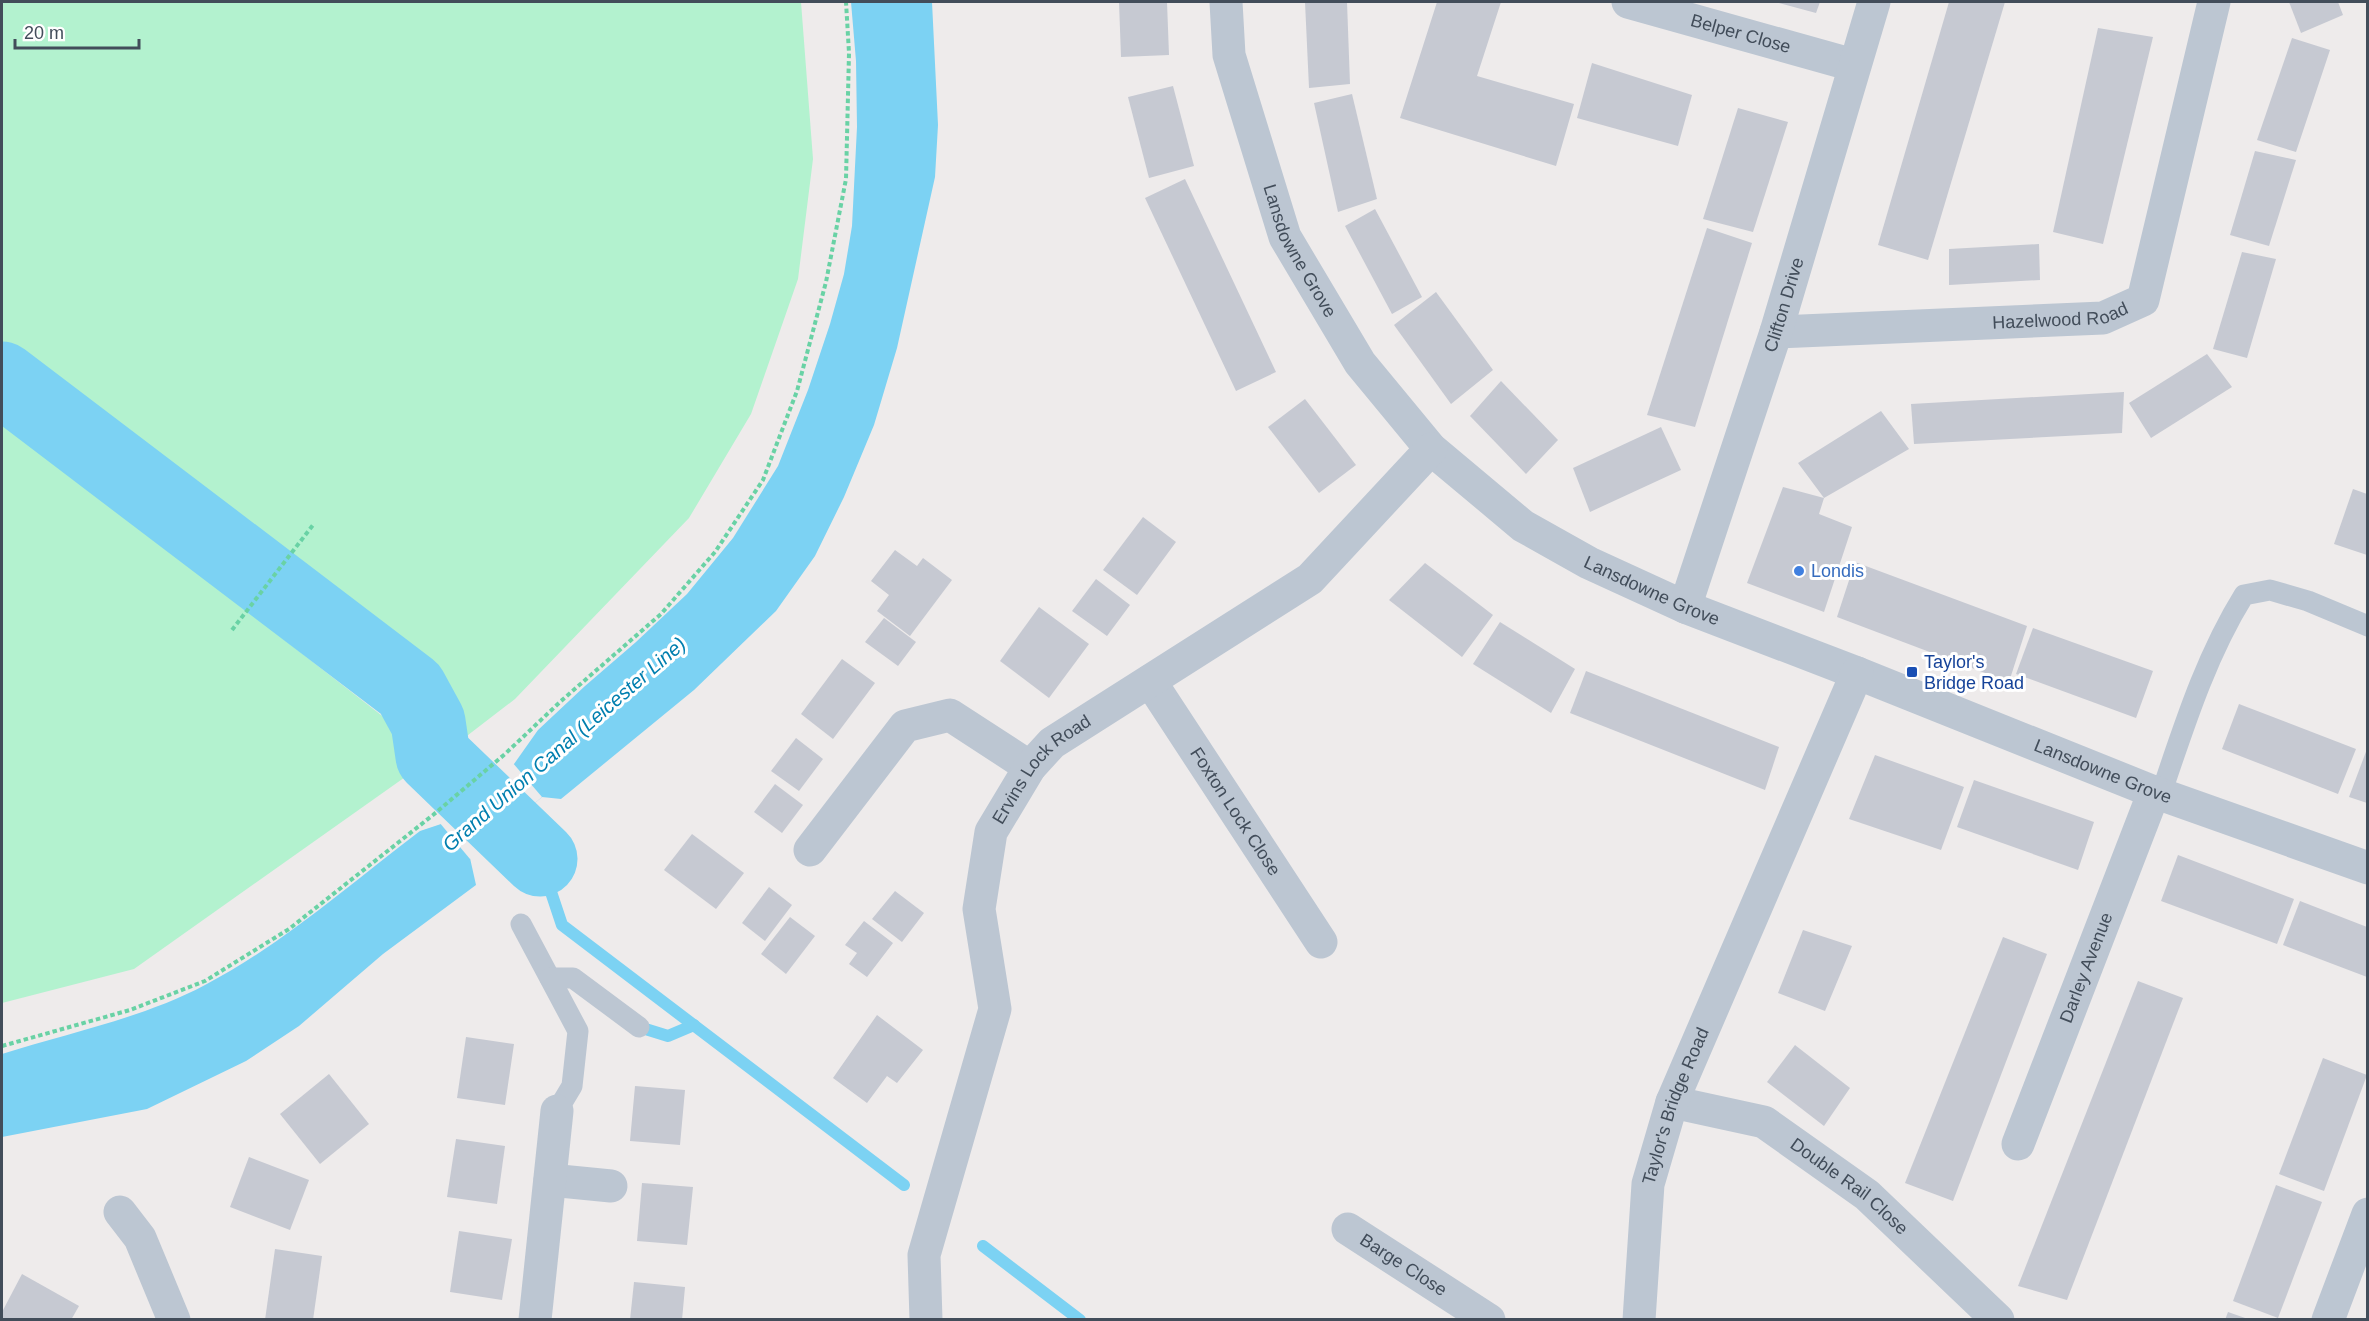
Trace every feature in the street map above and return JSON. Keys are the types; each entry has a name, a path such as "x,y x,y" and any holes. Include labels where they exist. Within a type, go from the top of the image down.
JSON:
{"street":[{"name":"Lansdowne Grove","path":"1226,2 1229,55 1285,237 1360,363 1431,449 1523,526 1589,563 1685,606 2157,793 2367,868"},
{"name":"Belper Close","path":"1628,2 1853,65"},
{"name":"Clifton Drive","path":"1685,606 1776,332 1853,65 1874,2"},
{"name":"Hazelwood Road","path":"1776,332 2103,318 2143,300 2214,2"},
{"name":"Ervins Lock Road","path":"926,1320 924,1255 994,1009 979,909 991,832 1030,767 1052,743 1310,579 1431,449"},
{"name":"Taylor's Bridge Road","path":"1639,1320 1648,1184 1672,1102 1857,673"},
{"name":"Foxton Lock Close","path":"1150,681 1321,942"},
{"path":"810,850 905,726 950,715 1030,767"},
{"name":"Darley Avenue","path":"2018,1144 2157,793"},
{"name":"Double Rail Close","path":"1672,1102 1764,1122 1867,1195 1998,1320"},
{"path":"535,1320 557,1111"},
{"path":"550,1180 611,1186"},
{"path":"120,1212 140,1238 174,1320"},
{"path":"2328,1320 2367,1214"},
{"name":"Barge Close","path":"1348,1229 1489,1320"}],"lane":[{"path":"2157,793 2226,623 2244,595 2270,590 2308,601 2367,626"},
{"path":"521,924 578,1031 572,1086 557,1111"},
{"path":"550,978 573,978 639,1027"}],"path":[{"path":"2,1046 130,1010 204,981 289,929 433,815 505,754 561,701 661,614 715,552 764,480 800,380 826,282 846,178 849,53 846,2"},
{"path":"232,630 313,525"}],"green space":[{"path":"2,2 801,2 813,159 798,279 751,414 689,518 515,699 459,742 427,671 2,350"},
{"path":"2,420 399,729 408,775 134,969 2,1003"}],"water":[{"name":"Grand Union Canal (Leicester Line)","path":"851,2 932,2 938,125 935,177 897,348 874,425 844,497 815,556 776,611 694,690 561,799 542,797 470,858 476,885 383,954 299,1026 246,1061 147,1109 2,1137 2,1054 131,1016 181,997 234,969 289,932 420,831 441,824 514,764 538,730 687,594 733,538 778,466 808,390 844,274 852,226 857,127 856,61"}],"pier":[{"path":"512,762 542,797 470,859 439,822"}],"building":[{"path":"1119,2 1167,2 1169,55 1121,57"},
{"path":"1305,2 1347,2 1350,84 1309,88"},
{"path":"1437,2 1501,2 1477,76 1574,104 1556,166 1400,118"},
{"path":"1775,2 1820,2 1816,13"},
{"path":"1949,2 2005,2 1928,260 1878,245"},
{"path":"2289,2 2338,2 2343,15 2301,33"},
{"path":"2098,28 2153,37 2103,244 2053,232"},
{"path":"2292,38 2330,50 2296,152 2257,140"},
{"path":"1592,63 1692,95 1678,146 1577,118"},
{"path":"1173,86 1194,166 1149,178 1128,97"},
{"path":"1352,94 1377,199 1338,212 1314,103"},
{"path":"1738,108 1788,122 1753,232 1703,219"},
{"path":"2255,151 2296,160 2269,246 2230,235"},
{"path":"1185,179 1276,372 1236,391 1145,198"},
{"path":"1375,209 1422,297 1392,314 1345,226"},
{"path":"1707,228 1752,243 1695,427 1647,415"},
{"path":"2039,244 2040,280 1949,285 1949,249"},
{"path":"2242,252 2276,259 2247,358 2213,349"},
{"path":"1436,292 1493,370 1451,404 1394,325"},
{"path":"2207,354 2232,387 2151,438 2129,403"},
{"path":"1501,381 1558,440 1526,474 1470,416"},
{"path":"2124,392 2122,433 1914,444 1911,404"},
{"path":"1305,399 1356,465 1319,493 1268,427"},
{"path":"1881,411 1909,449 1824,498 1798,463"},
{"path":"1661,427 1681,470 1590,512 1573,468"},
{"path":"1783,487 1824,498 1819,514 1852,527 1824,612 1747,583"},
{"path":"2353,489 2367,494 2367,555 2334,544"},
{"path":"1143,517 1176,542 1137,595 1103,570"},
{"path":"895,550 917,566 923,558 952,580 910,636 877,611 889,595 871,581"},
{"path":"1855,562 2027,626 2009,682 1837,617"},
{"path":"1425,563 1493,615 1462,657 1389,600"},
{"path":"1096,579 1130,605 1107,636 1072,611"},
{"path":"1039,607 1089,644 1049,698 1000,661"},
{"path":"884,618 916,642 898,666 865,642"},
{"path":"1500,622 1575,669 1551,713 1473,664"},
{"path":"2033,628 2153,671 2136,718 2016,674"},
{"path":"842,659 875,683 833,739 801,714"},
{"path":"1586,671 1779,747 1765,790 1570,713"},
{"path":"2239,704 2356,749 2338,794 2222,749"},
{"path":"796,738 823,759 799,791 771,771"},
{"path":"2367,749 2367,803 2349,797"},
{"path":"1875,755 1964,787 1941,850 1849,819"},
{"path":"1974,780 2094,822 2078,870 1957,827"},
{"path":"775,784 803,805 782,833 754,812"},
{"path":"692,834 744,873 716,909 664,870"},
{"path":"2178,855 2294,899 2277,944 2161,901"},
{"path":"769,887 792,905 765,941 742,923"},
{"path":"895,891 924,913 902,942 872,919"},
{"path":"2300,901 2367,927 2367,977 2283,945"},
{"path":"790,917 815,936 786,974 761,954"},
{"path":"864,921 893,943 867,977 849,964 857,953 845,945"},
{"path":"1803,930 1852,946 1825,1011 1778,993"},
{"path":"2003,937 2047,954 1953,1201 1905,1183"},
{"path":"2138,981 2183,998 2067,1300 2018,1286"},
{"path":"877,1015 923,1050 897,1083 887,1076 867,1103 833,1078"},
{"path":"466,1037 514,1044 505,1105 457,1098"},
{"path":"1795,1045 1850,1088 1824,1126 1767,1082"},
{"path":"2323,1058 2367,1075 2324,1191 2279,1174"},
{"path":"329,1074 369,1124 320,1164 280,1114"},
{"path":"635,1086 685,1090 680,1145 630,1141"},
{"path":"456,1139 505,1146 497,1204 447,1197"},
{"path":"249,1157 309,1180 290,1230 230,1207"},
{"path":"642,1183 693,1187 687,1245 637,1241"},
{"path":"2276,1185 2322,1202 2278,1318 2233,1301"},
{"path":"459,1231 512,1239 502,1300 450,1292"},
{"path":"275,1249 322,1256 313,1320 265,1320"},
{"path":"22,1274 79,1306 71,1320 2,1320 2,1312"},
{"path":"634,1282 685,1287 682,1320 630,1320"},
{"path":"2228,1312 2248,1319 2248,1320 2225,1320"}],"waterway":[{"name":"Grand Union Canal (Leicester Line)","path":"2,379 410,689 428,722 433,756 540,859"},
{"path":"540,859 562,925 904,1185"},
{"path":"639,1027 668,1036 694,1025"},
{"path":"983,1246 1080,1320"}],"place":[{"name":"Londis","path":"1799,571"},
{"name":"Taylor's Bridge Road","path":"1912,672"}]}
